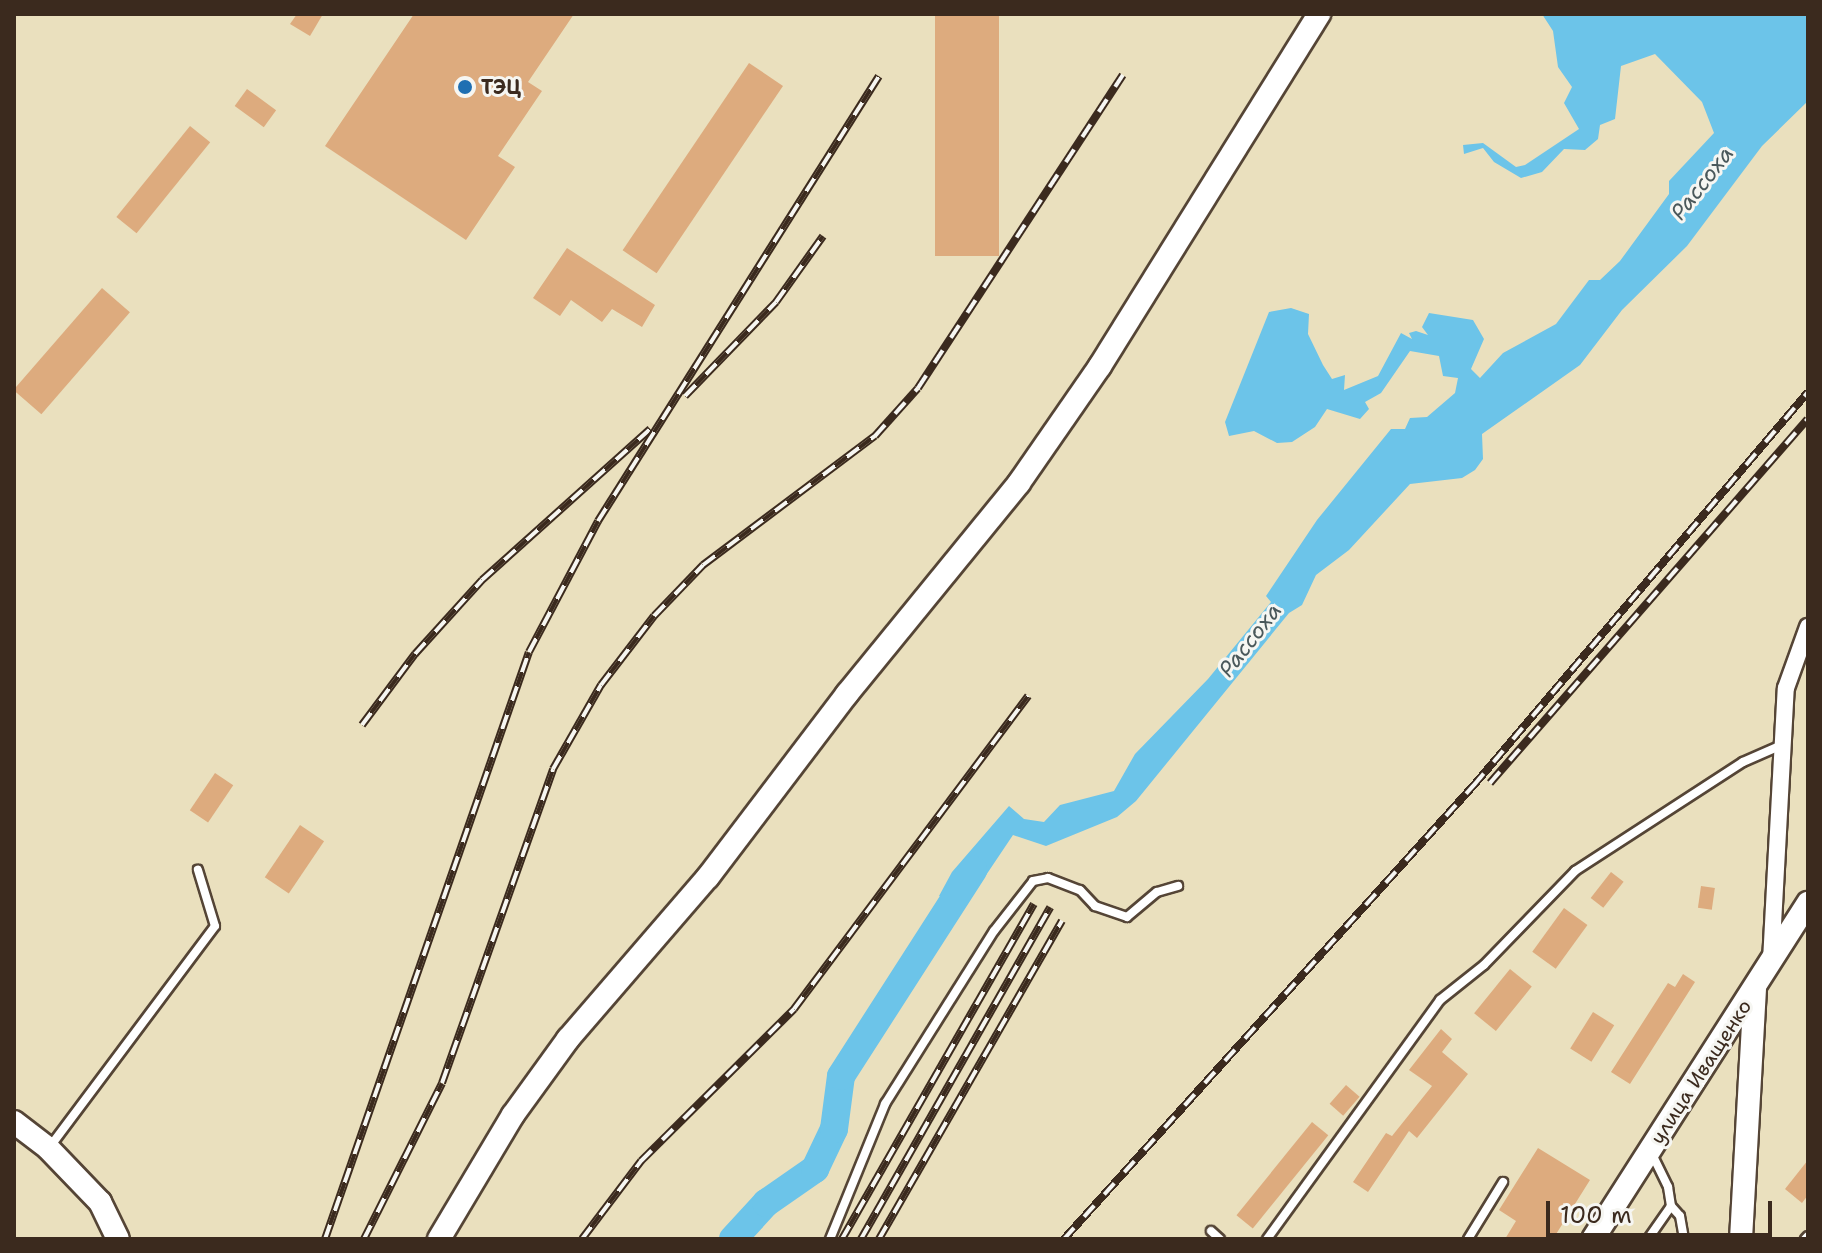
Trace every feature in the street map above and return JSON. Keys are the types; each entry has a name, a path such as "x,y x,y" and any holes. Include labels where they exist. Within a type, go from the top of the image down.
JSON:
{"street":[{"path":"439,1239 513,1115 568,1039 708,877 847,694 1019,483 1100,366 1319,14"},
{"path":"1771,964 1786,688 1808,627"},
{"name":"улица Иващенко","path":"1593,1239 1808,903"},
{"path":"1741,1239 1755,988"},
{"path":"14,1122 48,1148 100,1202 118,1239"}],"lane":[{"path":"1267,1239 1440,1000 1484,965 1575,871 1743,762 1782,745"},
{"path":"48,1148 215,926 198,870"},
{"path":"830,1239 885,1104 994,931 1033,881 1048,878 1080,890 1095,906 1127,917 1157,892 1178,886"},
{"path":"1651,1151 1668,1187 1671,1206 1680,1216 1684,1239"},
{"path":"1468,1239 1503,1182"},
{"path":"1648,1239 1671,1206"},
{"path":"1211,1231 1220,1239"}],"water":[{"path":"1542,14 1808,14 1808,101 1762,146 1687,246 1622,310 1580,365 1482,434 1483,459 1475,470 1462,478 1410,484 1349,550 1316,575 1302,605 1289,613 1136,801 1117,817 1046,846 1013,835 966,905 939,896 952,872 1009,806 1024,819 1044,822 1060,805 1114,791 1135,754 1208,679 1271,602 1266,596 1317,520 1391,429 1405,429 1410,418 1427,417 1455,393 1458,378 1443,376 1439,356 1410,351 1381,393 1365,402 1369,409 1360,419 1327,409 1315,427 1292,442 1277,443 1254,431 1229,436 1225,422 1269,312 1291,308 1309,314 1308,334 1332,379 1345,375 1344,390 1378,376 1401,333 1412,339 1409,333 1416,331 1428,335 1422,327 1429,313 1473,320 1484,339 1471,369 1480,378 1503,353 1556,324 1589,280 1600,280 1620,261 1669,194 1669,181 1714,133 1702,102 1655,54 1621,66 1615,119 1600,125 1598,139 1585,150 1564,149 1542,172 1521,178 1494,162 1483,148 1464,154 1463,145 1483,143 1516,167 1525,165 1579,129 1564,103 1572,87 1558,67 1553,31"}],"building":[{"path":"297,14 323,14 310,36 290,24"},
{"path":"414,14 574,14 528,82 542,91 498,156 515,167 466,240 325,146"},
{"path":"935,14 999,14 999,256 935,256"},
{"path":"749,63 783,86 657,273 623,250"},
{"path":"247,89 276,110 264,127 235,106"},
{"path":"190,126 210,142 137,233 116,217"},
{"path":"567,248 655,305 642,327 612,309 602,322 571,300 560,316 533,298"},
{"path":"102,288 130,312 41,414 14,389"},
{"path":"215,773 233,785 208,823 190,810"},
{"path":"300,825 324,841 289,893 265,877"},
{"path":"1611,872 1624,882 1603,908 1591,898"},
{"path":"1701,886 1715,888 1712,910 1698,908"},
{"path":"1564,908 1587,925 1556,969 1532,952"},
{"path":"1510,969 1532,987 1496,1031 1474,1013"},
{"path":"1683,974 1695,982 1630,1084 1611,1072 1668,983 1675,987"},
{"path":"1593,1012 1614,1025 1591,1062 1570,1048"},
{"path":"1441,1029 1452,1039 1442,1052 1468,1074 1417,1138 1409,1131 1368,1192 1353,1182 1386,1133 1392,1136 1432,1086 1409,1070"},
{"path":"1346,1085 1360,1097 1343,1116 1330,1104"},
{"path":"1312,1122 1328,1135 1253,1228 1236,1215"},
{"path":"1538,1148 1590,1180 1553,1239 1505,1239 1516,1221 1499,1210"},
{"path":"1808,1160 1808,1195 1802,1203 1785,1189"}],"waterway":[{"name":"Рассоха","path":"733,1239 766,1203 815,1169 834,1129 841,1076 973,870"}],"railway":[{"path":"364,1239 442,1083 553,769 601,685 654,616 703,565 875,436 918,388 1123,75"},
{"path":"325,1239 529,652 598,521 879,76"},
{"path":"685,396 776,302 823,236"},
{"path":"1064,1239 1474,785 1808,392"},
{"path":"1490,783 1808,419"},
{"path":"362,725 415,654 482,580 650,429"},
{"path":"582,1239 641,1161 794,1009 1028,696"},
{"path":"842,1239 1034,904"},
{"path":"861,1239 1050,907"},
{"path":"879,1239 1062,921"}],"place":[{"name":"ТЭЦ","path":"465,87"}]}
